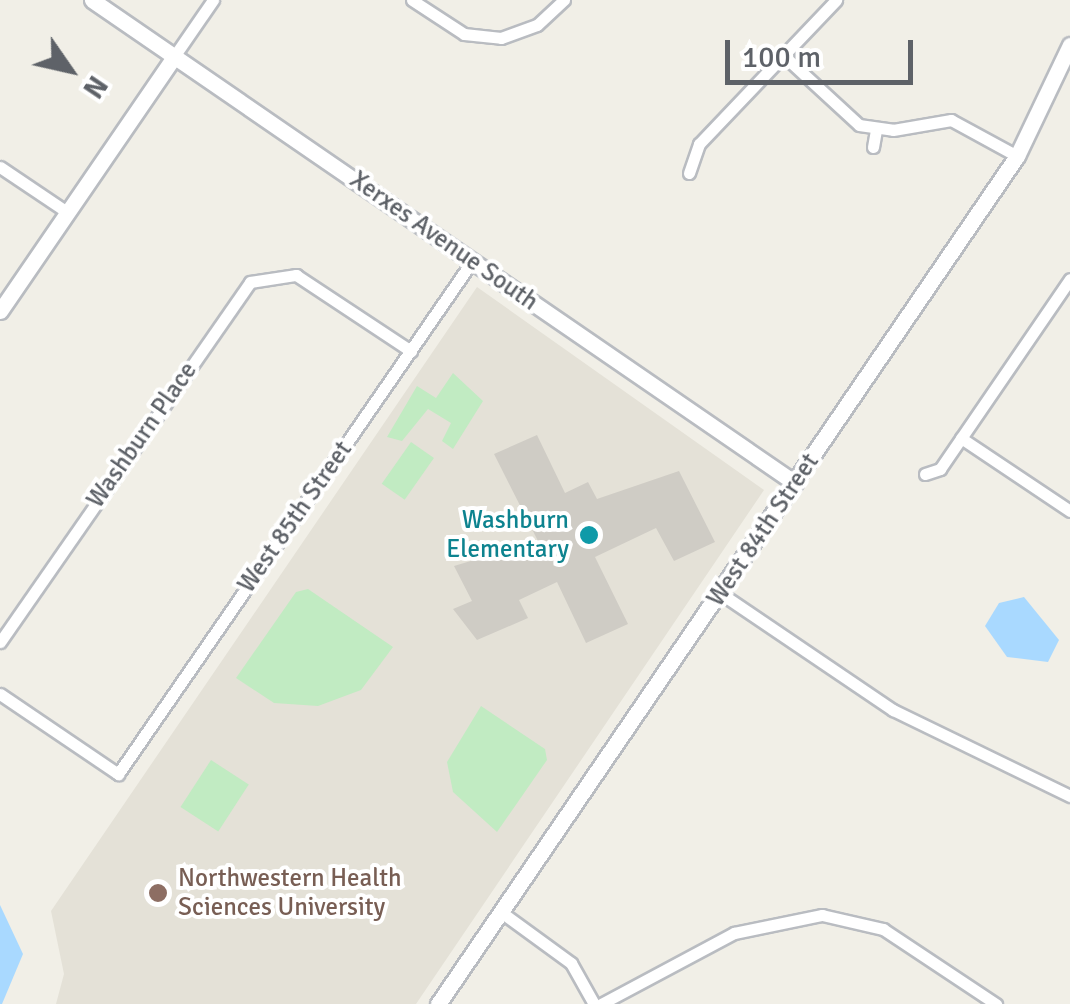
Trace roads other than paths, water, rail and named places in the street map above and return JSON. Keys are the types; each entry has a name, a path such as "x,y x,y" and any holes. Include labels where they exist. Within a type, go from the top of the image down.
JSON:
{"street":[{"name":"Xerxes Avenue South","path":"92,0 795,483"},
{"path":"0,310 213,0"},
{"path":"412,0 464,34 501,38 537,26 564,0"},
{"path":"689,174 699,144 836,0"},
{"name":"West 84th Street","path":"438,1004 1016,156 1070,46"},
{"path":"783,54 844,115 876,130 950,120 1016,156"},
{"path":"873,146 876,130"},
{"path":"0,167 68,212"},
{"name":"West 85th Street","path":"0,694 118,774 473,260"},
{"name":"Washburn Place","path":"0,642 240,294 280,272 311,282 411,351"},
{"path":"925,474 961,438 1070,279"},
{"path":"961,438 1070,511"},
{"path":"720,593 893,710 1070,796"},
{"path":"500,912 572,963 598,1004 748,927 822,914 882,929 996,1004"}],"water":[{"path":"1024,597 1059,640 1048,662 1007,657 985,626 999,603"},
{"path":"0,905 23,954 2,1004 0,1004"}],"place":[{"name":"Washburn Elementary","path":"589,535"},
{"name":"Northwestern Health Sciences University","path":"158,893"}]}
